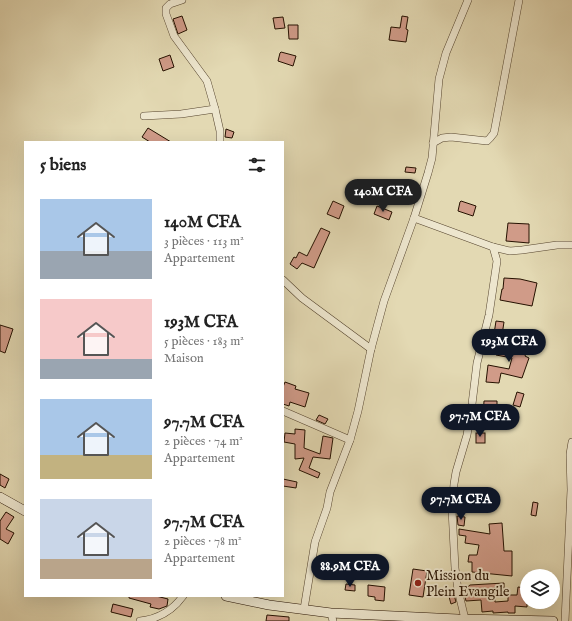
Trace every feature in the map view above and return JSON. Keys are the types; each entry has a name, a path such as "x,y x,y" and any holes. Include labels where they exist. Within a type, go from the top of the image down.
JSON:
{"main road":[{"path":"0,497 24,510"},
{"path":"231,597 269,605 304,609 332,617 553,621"}],"street":[{"path":"182,0 170,4 166,8 166,14 174,36 207,81 220,131 220,141"},
{"path":"304,609 316,537 327,508 330,492 350,440 358,411 371,349 384,301 414,218 432,158 439,79 446,53 468,0"},
{"path":"433,143 442,138 451,137 487,141 494,133 519,0"},
{"path":"144,116 180,114 215,108"},
{"path":"414,218 493,247 510,250 522,250 557,245 572,245"},
{"path":"466,619 458,590 455,568 452,524 454,490 456,472 467,435 477,363 489,314 498,261 493,247"},
{"path":"284,281 302,298 371,349"},
{"path":"284,411 350,440"},
{"path":"566,621 571,490 570,454 572,442"},
{"path":"140,621 154,619 170,611 183,597"}],"building":[{"path":"182,16 187,30 178,34 173,19"},
{"path":"402,16 408,17 406,42 389,40 391,27 400,28"},
{"path":"283,17 285,28 275,29 273,18"},
{"path":"288,25 298,25 298,39 289,39"},
{"path":"281,52 296,56 293,66 278,61"},
{"path":"170,55 174,67 163,71 159,59"},
{"path":"148,128 169,141 148,141 142,137"},
{"path":"226,129 234,132 232,138 225,137"},
{"path":"406,167 416,168 415,173 405,172"},
{"path":"393,186 402,193 397,200 388,193"},
{"path":"333,201 344,206 339,219 327,214"},
{"path":"461,201 476,206 473,216 458,211"},
{"path":"377,206 392,212 389,220 374,214"},
{"path":"508,223 529,224 529,243 506,241"},
{"path":"321,228 330,232 314,268 302,263 297,269 290,264 299,252 307,256"},
{"path":"504,278 520,279 537,283 532,306 500,300"},
{"path":"496,321 504,322 502,335 494,334"},
{"path":"0,325 13,329 5,353 0,351"},
{"path":"507,341 519,341 519,351 526,353 525,356 529,358 522,378 501,373 499,383 486,382 488,365 509,369 512,358 496,355 498,347 507,349"},
{"path":"285,382 296,386 295,389 309,393 305,407 290,402 289,406 284,404"},
{"path":"517,392 524,394 520,407 513,405"},
{"path":"484,401 497,401 497,418 483,417"},
{"path":"319,415 328,419 325,424 316,420"},
{"path":"295,429 305,430 304,448 320,454 323,436 333,438 330,459 313,457 309,468 320,473 318,478 299,470 304,458 295,459 295,444 284,442 285,433 295,434"},
{"path":"476,433 485,433 485,443 476,443"},
{"path":"0,474 9,479 5,488 0,485"},
{"path":"284,479 297,482 296,488 284,486"},
{"path":"533,502 538,503 536,516 531,515"},
{"path":"6,512 14,517 6,529 14,533 8,544 0,539 0,521"},
{"path":"457,516 465,517 464,526 458,525"},
{"path":"502,523 504,551 512,551 512,576 472,572 472,562 468,562 469,555 477,555 479,545 465,543 466,536 459,535 459,529 490,534 489,524"},
{"name":"Mission du Plein Evangile","path":"413,569 427,571 423,597 409,595"},
{"path":"504,583 504,588 494,588 495,602 508,601 508,595 517,595 518,587 520,587 520,606 515,606 515,613 493,613 493,611 482,612 481,600 466,601 463,589 470,585"},
{"path":"346,584 355,585 355,591 345,590"},
{"path":"368,585 385,587 384,601 375,600 375,597 368,596"},
{"path":"453,591 456,602 451,604 448,593"},
{"path":"160,597 168,599 167,606 159,609 150,607 151,604 129,598"},
{"path":"113,604 133,609 131,617 111,612"},
{"path":"267,615 289,617 289,621 266,621"}],"place":[{"name":"Mission du Plein Evangile","path":"418,583"}]}
